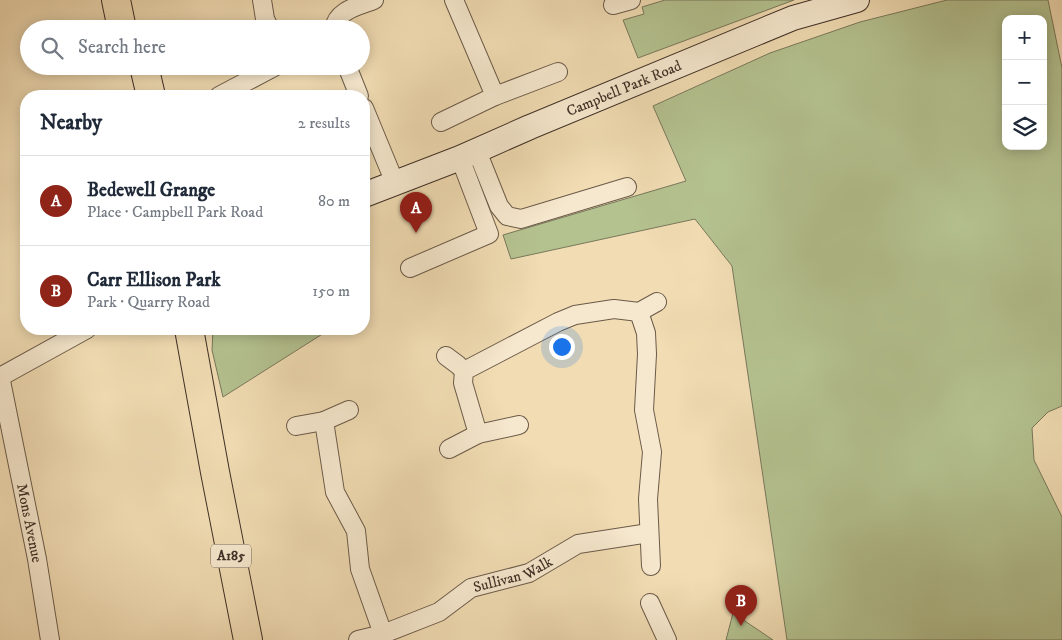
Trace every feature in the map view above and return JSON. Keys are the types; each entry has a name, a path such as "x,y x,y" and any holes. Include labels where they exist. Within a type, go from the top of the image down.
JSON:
{"main road":[{"path":"116,0 120,20"},
{"path":"131,0 135,20"},
{"path":"132,75 135,90"},
{"path":"146,75 149,90"},
{"name":"A185","path":"190,335 248,640"},
{"name":"A185","path":"201,335 215,472"}],"street":[{"path":"262,0 266,20"},
{"path":"336,20 341,14 374,0"},
{"path":"454,0 495,96"},
{"path":"613,5 631,0"},
{"name":"Campbell Park Road","path":"370,193 793,18 857,0"},
{"path":"441,122 495,96 558,72"},
{"path":"230,90 259,75"},
{"path":"351,75 357,90"},
{"path":"370,123 395,183"},
{"path":"468,154 498,206 507,216 521,219 627,187"},
{"path":"410,268 489,234 468,154"},
{"path":"464,371 575,315 614,310 638,312 656,302"},
{"path":"638,312 646,333 644,410 652,452 648,499 648,533 651,566"},
{"path":"0,377 76,335"},
{"path":"446,356 458,364 464,371 463,384 478,434"},
{"name":"Mons Avenue","path":"0,377 37,559 50,640"},
{"path":"296,426 324,420 349,410"},
{"path":"324,420 335,492 356,531 360,568 383,634"},
{"path":"449,449 478,434 519,425"},
{"name":"Sullivan Walk","path":"358,640 383,634 439,612 471,588 529,574 578,544 648,533"},
{"path":"650,603 667,640"}],"green space":[{"path":"665,0 794,0 638,58 623,20 644,14 642,7"},
{"path":"947,0 1048,0 1062,68 1062,406 1048,412 1032,428 1034,460 1062,517 1062,640 787,640 732,266 695,219 511,259 503,235 686,181 653,106 770,53 860,22"},
{"path":"213,335 321,335 223,397 212,350"},
{"path":"733,613 773,640 726,640"}],"place":[{"name":"Bedewell Grange","path":"416,233"},
{"name":"Carr Ellison Park","path":"741,626"}]}
